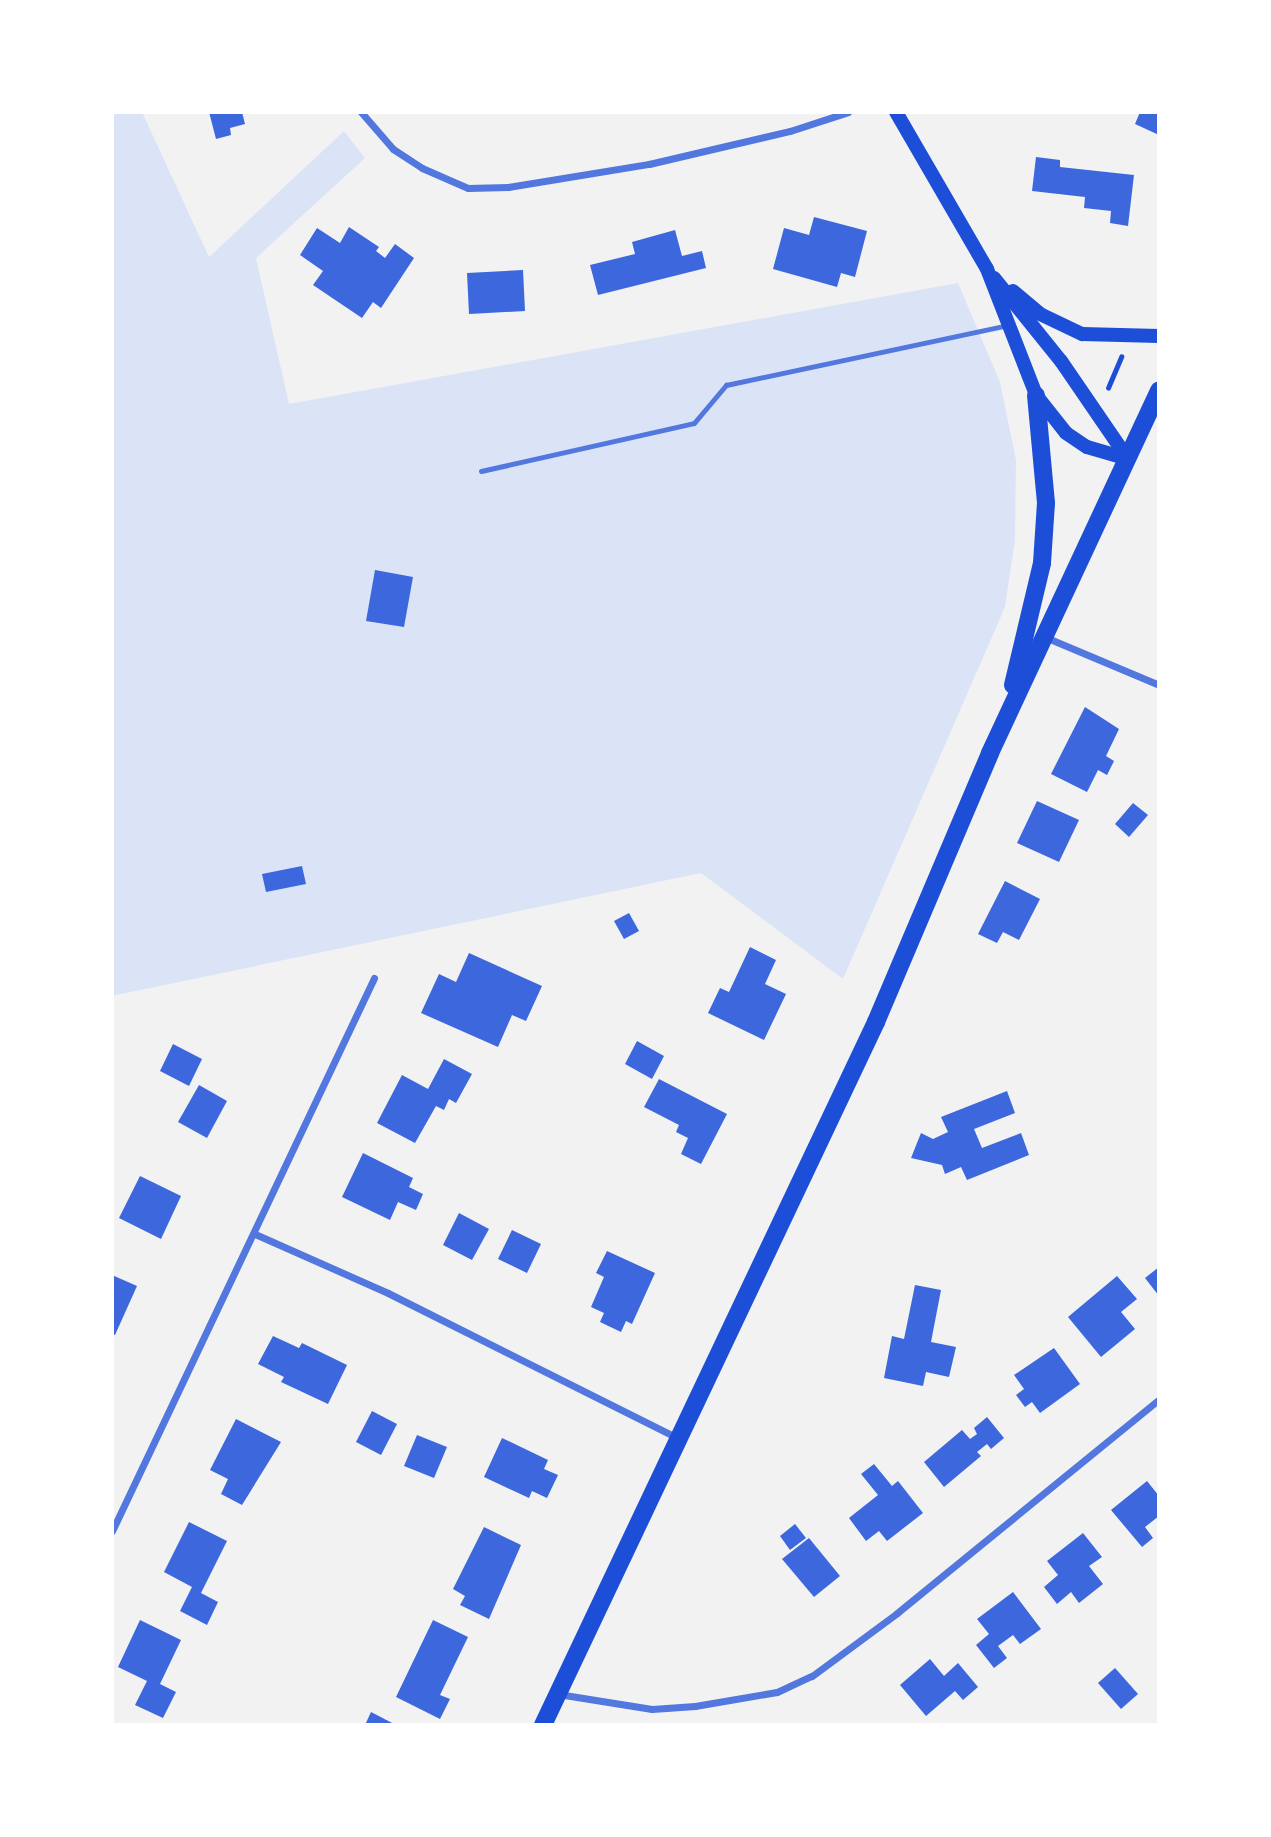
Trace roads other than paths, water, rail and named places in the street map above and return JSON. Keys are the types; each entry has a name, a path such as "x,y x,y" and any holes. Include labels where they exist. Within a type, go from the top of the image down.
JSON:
{"main road":[{"path":"896,112 987,269 1061,361 1128,459"},
{"path":"987,269 1036,395 1066,433 1087,447 1128,459"},
{"path":"987,269 1040,314 1082,334 1159,336"},
{"path":"543,1725 676,1437 876,1022 1003,725 1159,391"},
{"path":"1003,725 1042,563 1046,503 1036,395"}],"street":[{"path":"361,112 393,149 422,169 468,188 508,187 649,164 790,131 848,112"},
{"path":"1045,637 1159,685"},
{"path":"112,1531 374,978"},
{"path":"255,1234 388,1293 676,1437"},
{"path":"558,1694 599,1704 684,1706 741,1701 812,1676 897,1613 1159,1399"}],"lane":[{"path":"481,471 694,423 726,384 1008,326"}]}
